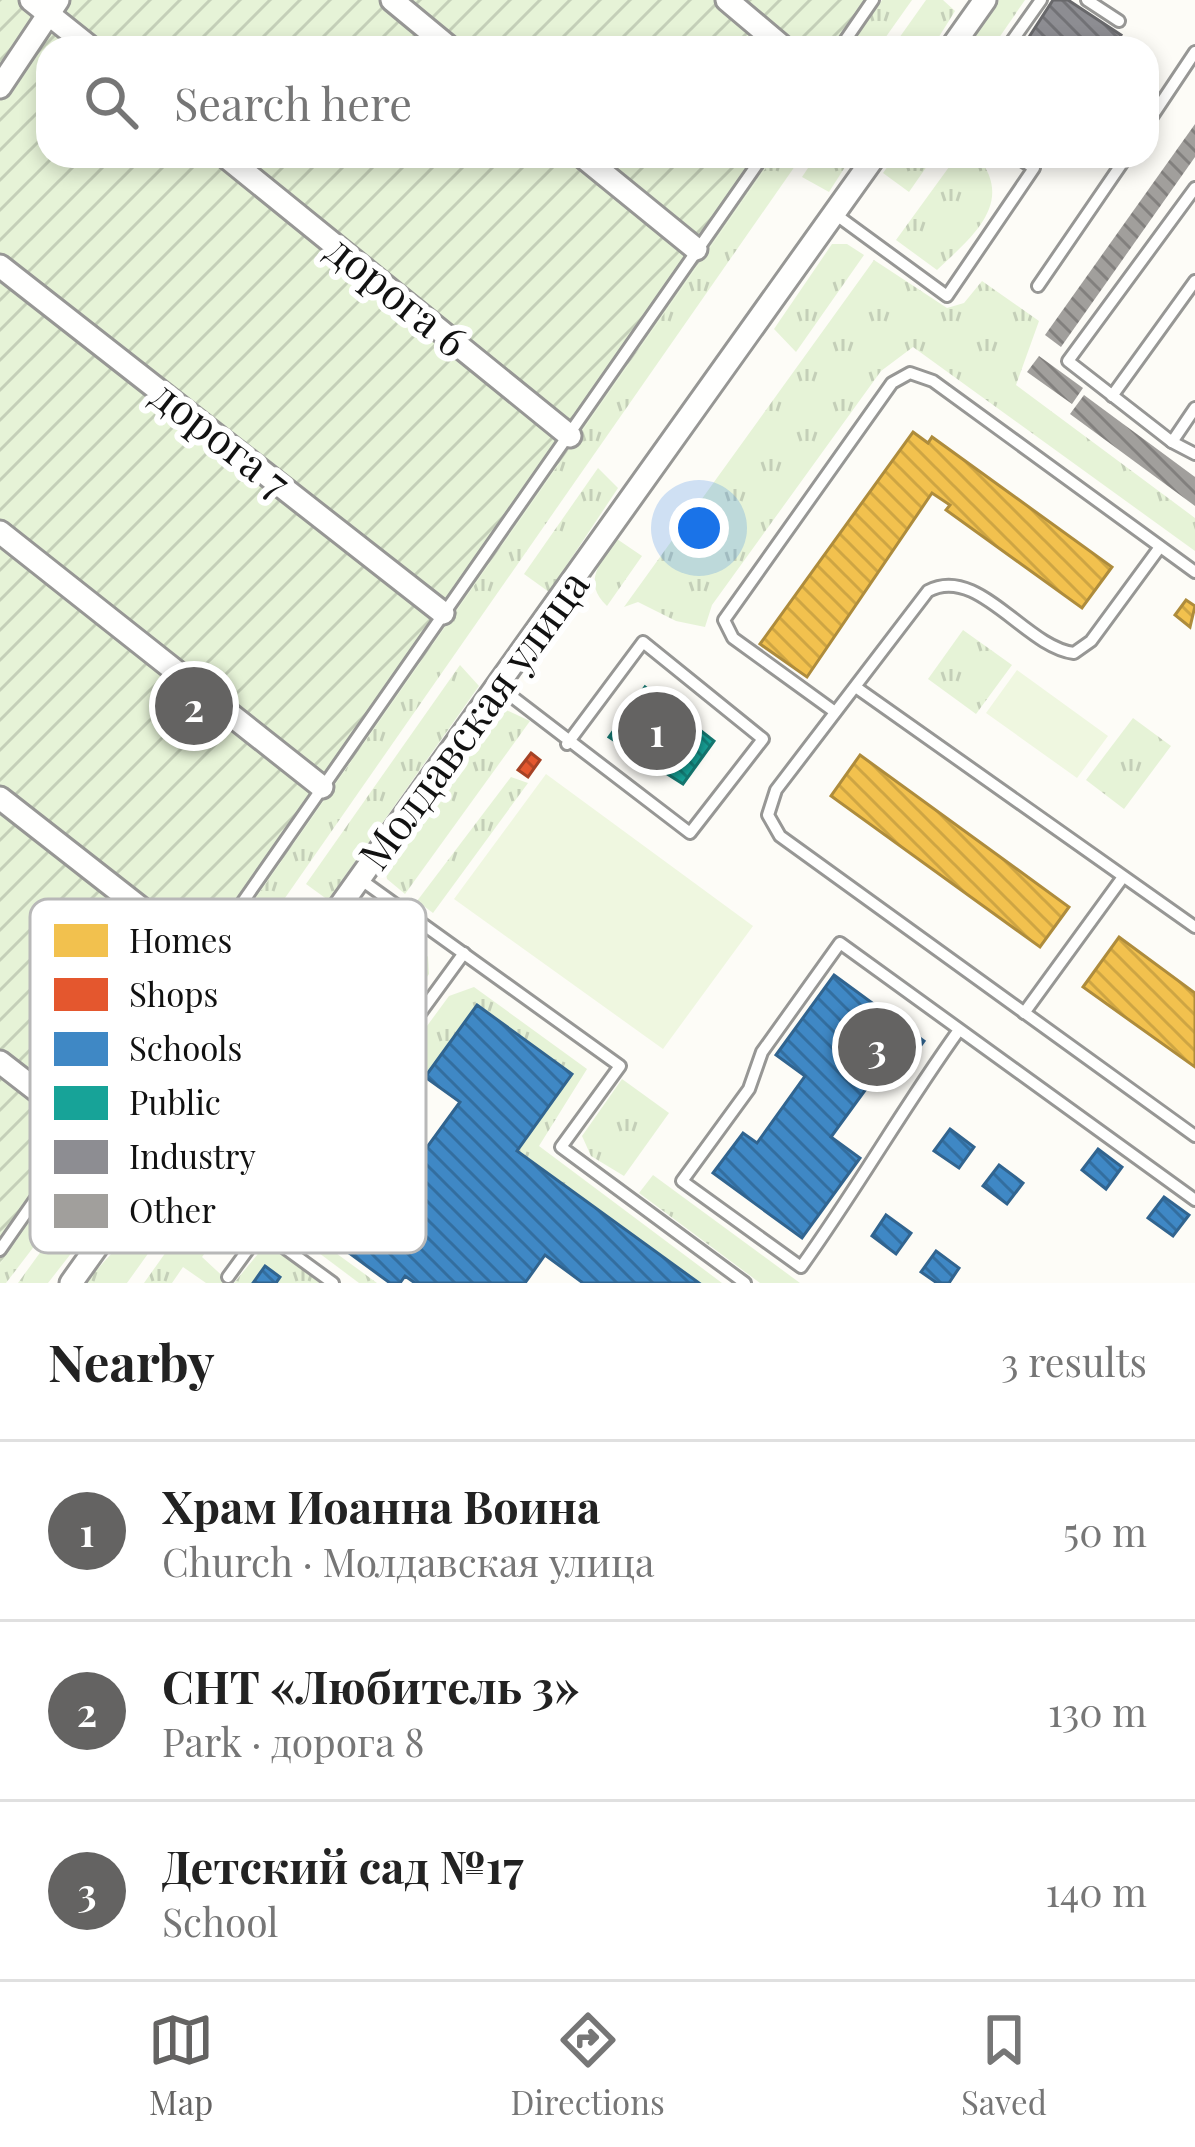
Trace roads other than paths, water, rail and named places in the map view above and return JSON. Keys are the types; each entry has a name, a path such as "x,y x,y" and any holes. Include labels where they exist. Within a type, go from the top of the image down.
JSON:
{"street":[{"path":"392,0 436,36"},
{"path":"727,0 770,36"},
{"path":"960,36 985,0"},
{"path":"0,87 46,4 79,36"},
{"name":"дорога 6","path":"239,168 570,436"},
{"path":"597,168 696,249"},
{"name":"Молдавская улица","path":"346,899 867,168"},
{"name":"дорога 7","path":"0,266 443,613"},
{"path":"0,532 322,787"},
{"path":"0,797 129,899"},
{"path":"0,1062 30,1085"},
{"name":"Молдавская улица","path":"71,1283 92,1253"}],"lane":[{"path":"848,36 873,0"},
{"path":"1015,36 1041,0"},
{"path":"1087,0 1119,21"},
{"path":"1159,106 1195,52"},
{"path":"244,899 754,168"},
{"path":"835,214 947,296 1034,168"},
{"path":"1038,286 1119,168"},
{"path":"1195,188 1068,362 1172,442 1195,454"},
{"path":"1112,396 1195,281"},
{"path":"835,712 733,638 724,620 892,383 910,373 932,381 1195,572"},
{"path":"1172,442 1195,408"},
{"path":"1160,547 1091,641 1074,653 1055,651 962,585 943,583 928,591 776,790 768,815 780,836 1195,1136"},
{"path":"499,686 543,718 567,743 690,833 763,739 643,642 567,743"},
{"path":"857,688 1195,927"},
{"path":"1024,1013 1123,878"},
{"path":"360,879 388,899"},
{"path":"426,926 620,1066 561,1147 745,1283"},
{"path":"959,1030 885,1134 877,1161 801,1267 682,1181 749,1089 762,1052 840,944 1195,1200"},
{"path":"426,1006 464,953"},
{"path":"0,1250 30,1207"},
{"path":"229,1277 247,1253"},
{"path":"291,1253 332,1283"}],"place":[{"name":"СНТ «Любитель 3»","path":"194,706"},
{"name":"Храм Иоанна Воина","path":"657,731"},
{"name":"Детский сад №17","path":"877,1047"}]}
